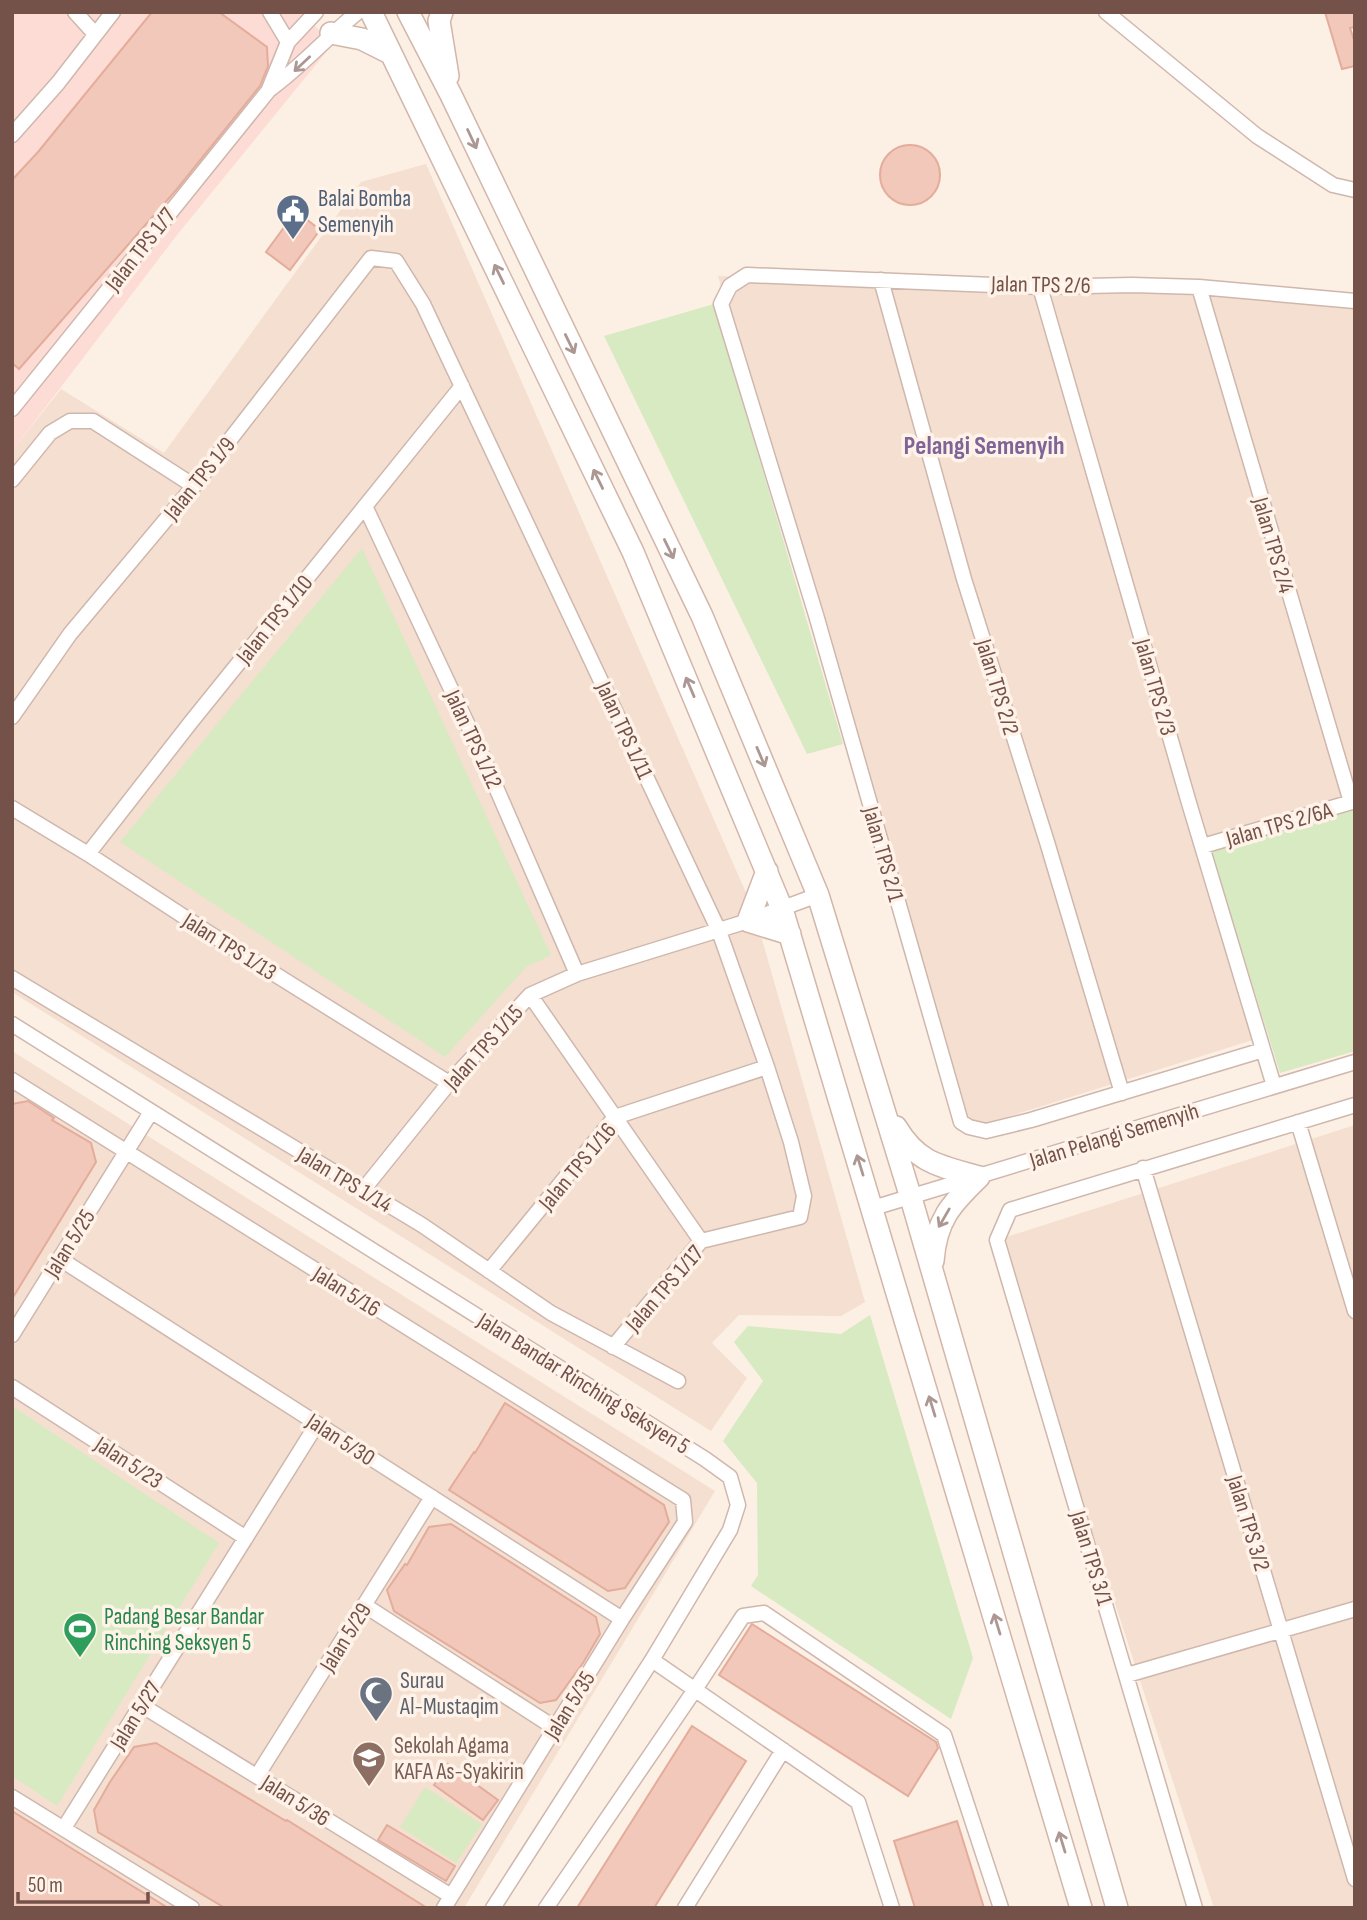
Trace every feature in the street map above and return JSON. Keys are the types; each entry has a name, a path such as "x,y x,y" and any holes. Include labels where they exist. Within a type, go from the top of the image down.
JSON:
{"street":[{"path":"75,12 95,34"},
{"path":"12,135 58,83 113,12"},
{"path":"270,12 288,42"},
{"name":"Jalan TPS 1/7","path":"269,90 288,42 316,12"},
{"name":"Jalan TPS 1/7","path":"12,409 269,90 358,12"},
{"path":"371,12 388,52 633,552 782,909 1081,1908"},
{"path":"408,12 451,94 702,616 818,895 911,1198 1117,1908"},
{"path":"442,12 439,22 451,94"},
{"path":"1107,12 1257,136 1333,185 1355,190"},
{"path":"331,33 362,39 388,52"},
{"name":"Jalan TPS 1/9","path":"12,718 70,634 194,486 371,258 396,261"},
{"name":"Jalan TPS 1/11","path":"396,261 423,304 719,931 791,1142 804,1196 800,1217"},
{"name":"Jalan TPS 2/6","path":"730,286 747,275 1040,286 1199,287 1355,302"},
{"name":"Jalan TPS 2/2","path":"881,280 964,579 1043,828 1122,1093"},
{"name":"Jalan TPS 2/1","path":"730,286 720,304 817,615 961,1122 986,1131 1263,1050"},
{"name":"Jalan TPS 2/3","path":"1040,286 1274,1086"},
{"name":"Jalan TPS 2/4","path":"1199,287 1353,802"},
{"name":"Jalan TPS 1/10","path":"88,854 461,386"},
{"path":"12,480 50,433 71,421 93,421 194,486"},
{"name":"Jalan TPS 1/12","path":"365,506 482,755 577,974"},
{"name":"Jalan TPS 2/6A","path":"1203,846 1353,802"},
{"name":"Jalan TPS 1/13","path":"12,808 449,1083"},
{"path":"767,871 748,922 790,934"},
{"name":"Jalan TPS 1/15","path":"363,1190 449,1083 530,995 577,974 748,922 818,895"},
{"name":"Jalan TPS 1/14","path":"12,978 422,1225 551,1313 678,1381"},
{"path":"530,995 701,1241"},
{"name":"Jalan Bandar Rinching Seksyen 5","path":"12,1024 705,1458 730,1477 738,1505 730,1530 499,1906"},
{"name":"Jalan Pelangi Semenyih","path":"873,1208 1355,1062"},
{"name":"Jalan TPS 1/16","path":"489,1271 615,1117 767,1067"},
{"name":"Jalan 5/16","path":"12,1080 683,1500"},
{"path":"880,1101 907,1145 932,1164 979,1177"},
{"path":"1143,1168 1355,1105"},
{"name":"Jalan 5/25","path":"12,1335 151,1112"},
{"path":"1298,1122 1355,1311"},
{"name":"Jalan TPS 3/1","path":"1143,1168 1010,1210 997,1240 1195,1908"},
{"name":"Jalan TPS 3/2","path":"1143,1168 1355,1879"},
{"path":"932,1270 935,1239 941,1222 956,1199 979,1177"},
{"name":"Jalan TPS 1/17","path":"613,1347 701,1241 800,1217"},
{"name":"Jalan 5/30","path":"60,1259 622,1619"},
{"name":"Jalan 5/23","path":"12,1387 246,1538"},
{"name":"Jalan 5/27","path":"64,1828 317,1424"},
{"name":"Jalan 5/29","path":"257,1776 432,1497"},
{"name":"Jalan 5/35","path":"447,1902 685,1522 683,1500"},
{"path":"364,1605 555,1728"},
{"path":"1127,1675 1355,1609"},
{"path":"546,1908 743,1616 764,1613 944,1735 1001,1908"},
{"path":"652,1660 858,1802 892,1908"},
{"name":"Jalan 5/36","path":"141,1705 257,1776 447,1902"},
{"path":"685,1908 783,1750"},
{"path":"12,1797 192,1908"}],"shaded area":[{"path":"12,12 303,12 332,45 177,235 12,451"},
{"path":"426,164 754,911 865,1302 841,1316 739,1315 712,1343 747,1378 711,1431 12,992 12,451 61,389 164,453 361,182"},
{"path":"718,276 1355,298 1355,801 1204,846 1259,1038 966,1130"},
{"path":"12,1051 715,1491 464,1908 12,1908"},
{"path":"1355,1125 1355,1908 1214,1908 997,1240"}],"green space":[{"path":"714,304 843,744 807,754 604,336"},
{"path":"362,548 551,955 526,967 445,1057 120,842"},
{"path":"1355,810 1355,1051 1280,1073 1211,851"},
{"path":"870,1315 973,1658 951,1719 751,1586 758,1575 757,1483 723,1441 763,1381 734,1342 748,1326 841,1334"},
{"name":"Padang Besar Bandar Rinching Seksyen 5","path":"12,1406 219,1543 57,1806 12,1776"},
{"path":"425,1787 482,1824 456,1863 400,1827"}],"building":[{"path":"152,12 219,12 267,47 268,66 260,86 177,189 19,369 12,363 12,180"},
{"path":"1325,12 1355,12 1355,27 1350,28 1355,43 1355,66 1342,69"},
{"path":"910,145 931,154 940,175 931,196 910,205 889,196 880,175 889,154"},
{"name":"Balai Bomba Semenyih","path":"296,211 320,230 290,270 266,252"},
{"path":"28,1101 54,1118 52,1120 91,1143 96,1162 12,1299 12,1104"},
{"path":"505,1403 664,1505 669,1522 625,1588 608,1591 449,1490"},
{"path":"451,1524 596,1617 600,1634 556,1700 540,1703 394,1611 387,1590 405,1564 407,1565 429,1527"},
{"path":"752,1624 936,1742 938,1748 908,1796 719,1675"},
{"path":"692,1726 746,1761 654,1908 577,1908"},
{"path":"156,1743 287,1820 427,1908 225,1908 98,1832 94,1810 110,1782 134,1747"},
{"path":"448,1764 498,1800 483,1820 434,1785"},
{"path":"12,1811 71,1848 168,1908 12,1908"},
{"path":"957,1821 984,1908 915,1908 894,1841"},
{"path":"387,1825 455,1866 446,1881 378,1840"}],"place":[{"name":"Balai Bomba Semenyih","path":"293,241"},
{"name":"Padang Besar Bandar Rinching Seksyen 5","path":"80,1659"},
{"name":"Surau Al-Mustaqim","path":"376,1723"},
{"name":"Sekolah Agama KAFA As-Syakirin","path":"369,1788"}],"district":[{"name":"Pelangi Semenyih","path":"984,445"}]}
